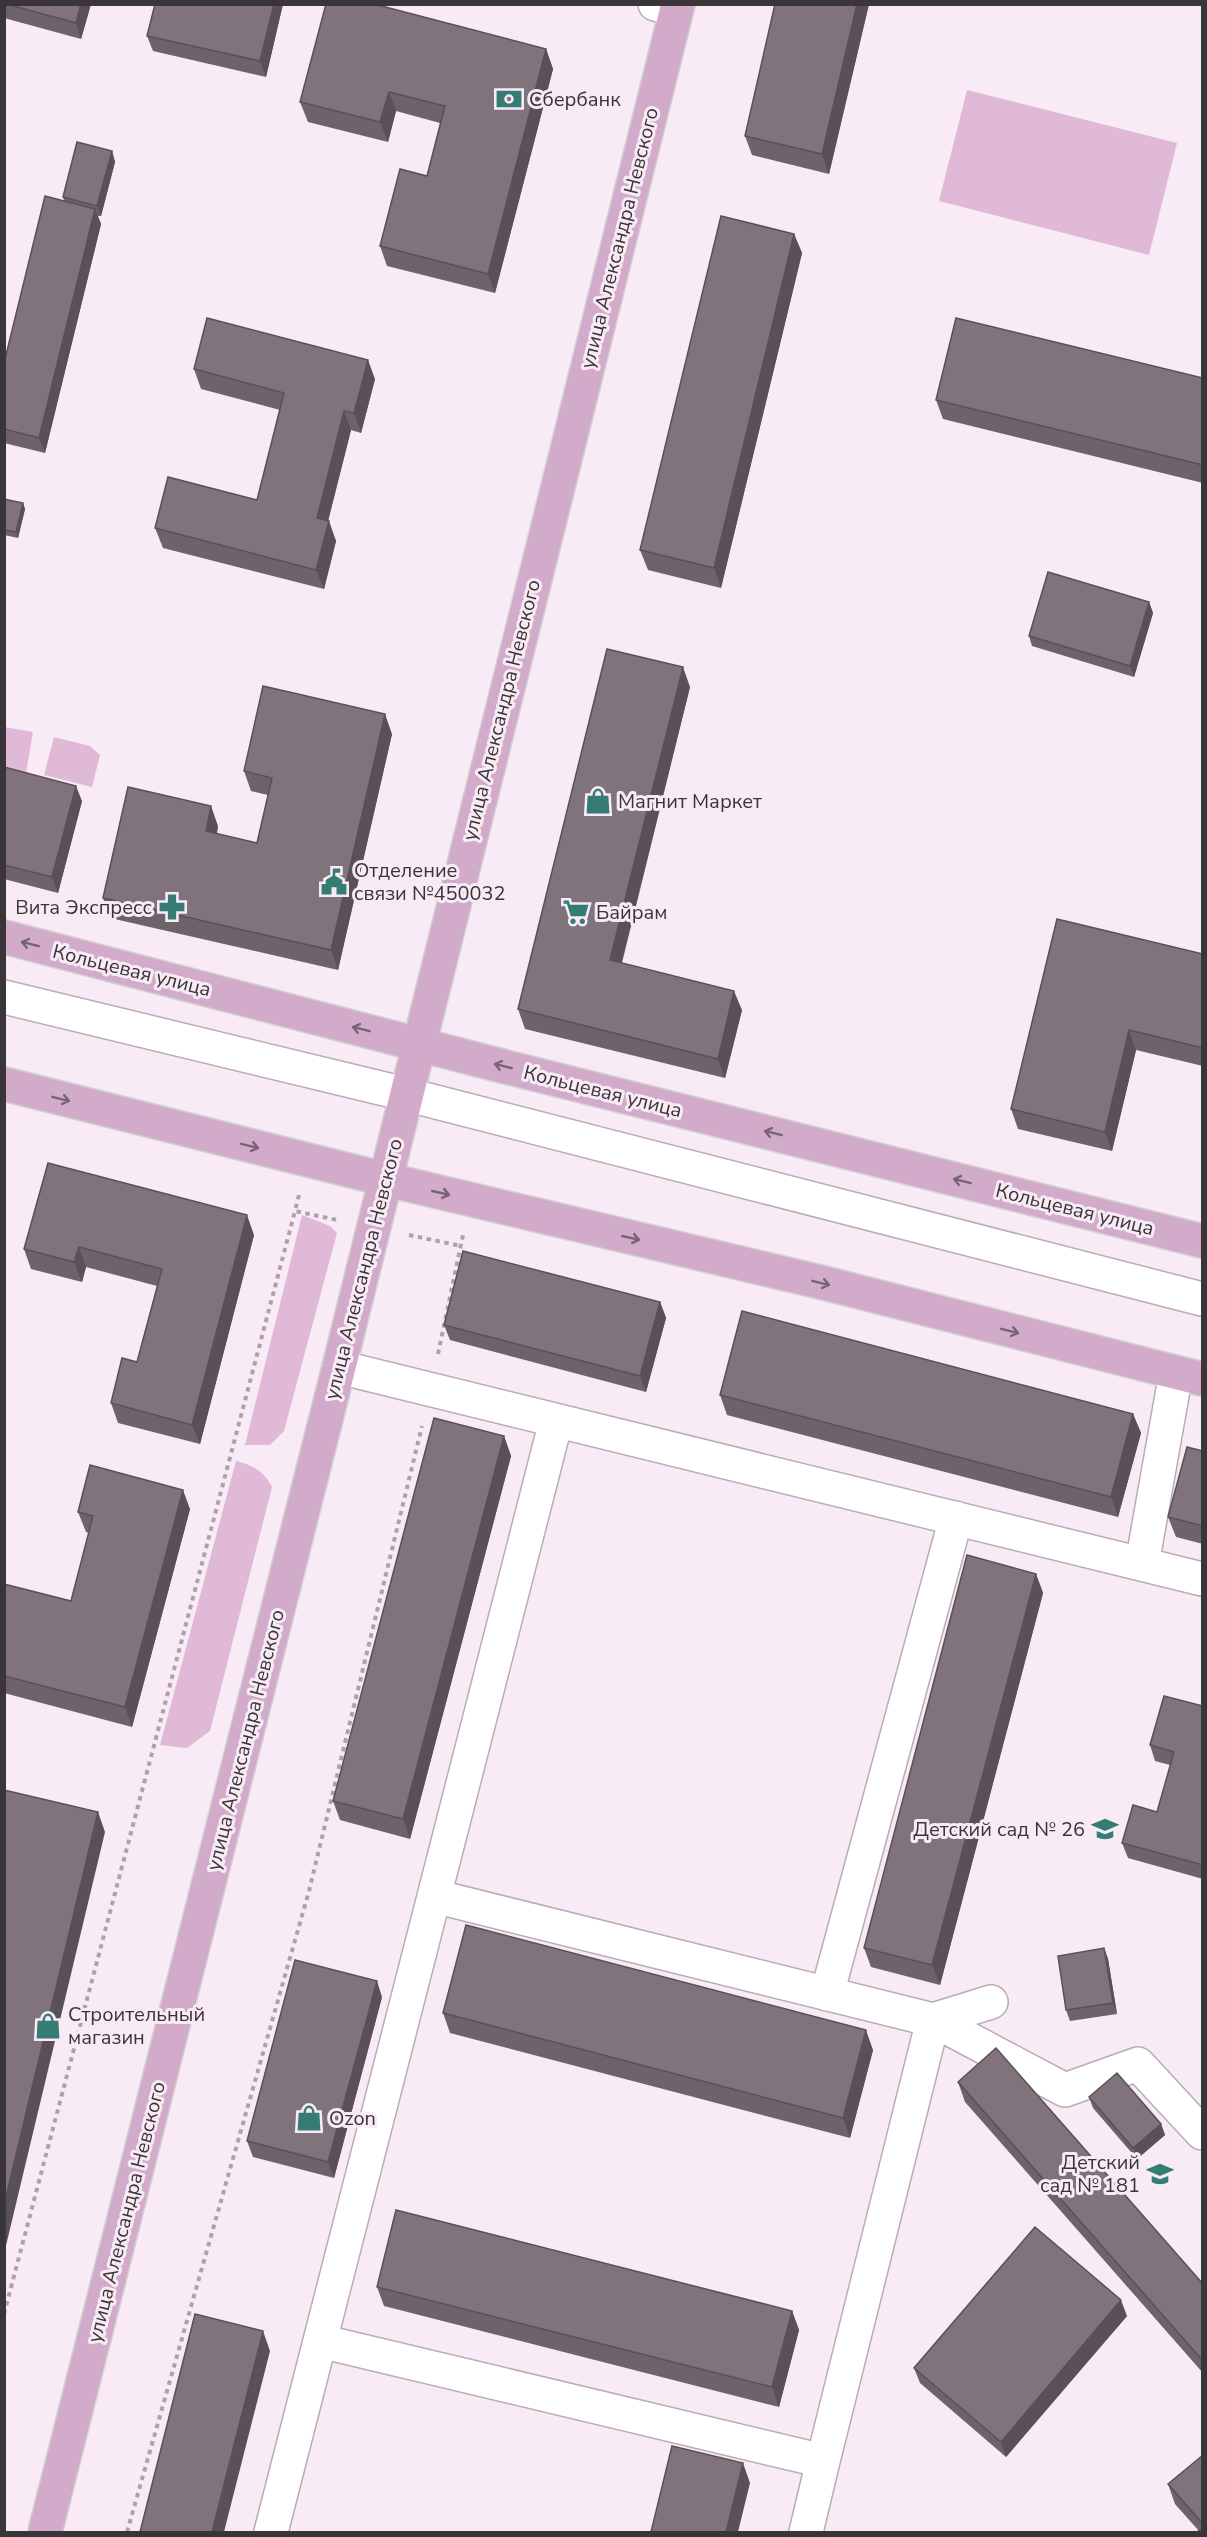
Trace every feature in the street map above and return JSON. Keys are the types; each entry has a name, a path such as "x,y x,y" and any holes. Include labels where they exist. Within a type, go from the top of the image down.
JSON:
{"main road":[{"name":"улица Александра Невского","path":"45,2532 339,1367 669,6"},
{"name":"Кольцевая улица","path":"4,937 418,1044 1203,1241"},
{"path":"4,1084 384,1179 820,1282 1189,1376"}],"street":[{"path":"4,997 405,1094 1203,1299"},
{"path":"339,1367 1203,1580"},
{"path":"1142,1564 1189,1376"},
{"path":"271,2532 556,1421"},
{"path":"828,1994 956,1518"},
{"path":"434,1896 933,2020 1065,2090 1138,2064 1203,2133"},
{"path":"933,2020 991,2002"},
{"path":"806,2532 933,2020"},
{"path":"320,2341 823,2461"}],"path":[{"path":"4,2314 295,1211"},
{"path":"128,2532 309,1892 430,1390 460,1246"}],"shaded area":[{"path":"967,90 1177,143 1149,255 939,201"},
{"path":"4,727 33,732 26,773 5,769"},
{"path":"54,737 90,746 100,755 92,787 44,775"},
{"path":"302,1215 330,1226 337,1233 284,1431 270,1445 245,1445"},
{"path":"236,1461 248,1464 257,1470 272,1487 210,1731 187,1748 160,1745"}],"building":[{"path":"6,4 81,4 76,23"},
{"path":"155,4 274,4 260,61 147,36"},
{"path":"326,4 374,4 546,49 488,274 380,246 400,169 427,176 445,106 389,92 380,122 300,102"},
{"path":"775,4 857,4 822,154 745,136"},
{"path":"77,142 112,151 97,206 63,197"},
{"path":"45,196 95,209 39,438 4,429 4,363"},
{"path":"721,216 794,234 714,568 640,550"},
{"path":"207,318 368,360 354,413 344,411 317,518 329,521 316,570 155,528 168,477 257,500 284,393 194,369"},
{"path":"956,318 1203,378 1203,465 936,400"},
{"path":"4,499 23,503 16,532 4,530"},
{"path":"1048,572 1149,602 1130,666 1029,636"},
{"path":"607,649 683,667 610,960 734,991 718,1059 518,1009"},
{"path":"263,686 385,714 331,950 103,898 128,787 211,806 206,831 257,843 272,778 244,771"},
{"path":"4,767 76,786 52,877 4,865"},
{"path":"1057,919 1203,954 1203,1048 1129,1030 1105,1132 1011,1109"},
{"path":"48,1163 247,1215 192,1425 111,1403 122,1358 137,1362 162,1269 79,1247 74,1262 24,1249"},
{"path":"463,1251 660,1302 640,1376 444,1325"},
{"path":"742,1311 1133,1414 1111,1497 720,1395"},
{"path":"434,1418 504,1436 403,1819 333,1801"},
{"path":"1187,1447 1203,1451 1203,1526 1168,1517"},
{"path":"90,1465 183,1490 125,1707 4,1676 4,1584 71,1601 93,1516 78,1512"},
{"path":"967,1555 1036,1574 932,1965 864,1948"},
{"path":"1164,1696 1203,1706 1203,1865 1122,1843 1133,1805 1157,1812 1174,1752 1150,1745"},
{"path":"4,1790 98,1812 4,2205"},
{"path":"466,1925 866,2030 843,2118 443,2013"},
{"path":"1104,1948 1113,2003 1066,2010 1058,1956"},
{"path":"295,1960 377,1981 328,2162 247,2141"},
{"path":"996,2048 1203,2284 1203,2361 958,2082"},
{"path":"1117,2073 1161,2124 1133,2148 1089,2097"},
{"path":"396,2210 792,2311 772,2387 377,2287"},
{"path":"1035,2227 1121,2300 1001,2442 914,2368"},
{"path":"195,2314 263,2331 212,2532 140,2532"},
{"path":"672,2446 743,2463 726,2532 651,2532"},
{"path":"1203,2455 1203,2524 1168,2484"}],"place":[{"name":"Сбербанк","path":"509,99"},
{"name":"Магнит Маркет","path":"598,801"},
{"name":"Отделение связи №450032","path":"334,882"},
{"name":"Вита Экспресс","path":"172,907"},
{"name":"Байрам","path":"576,912"},
{"name":"Детский сад № 26","path":"1105,1829"},
{"name":"Строительный магазин","path":"48,2026"},
{"name":"Ozon","path":"309,2118"},
{"name":"Детский сад № 181","path":"1160,2174"}]}
